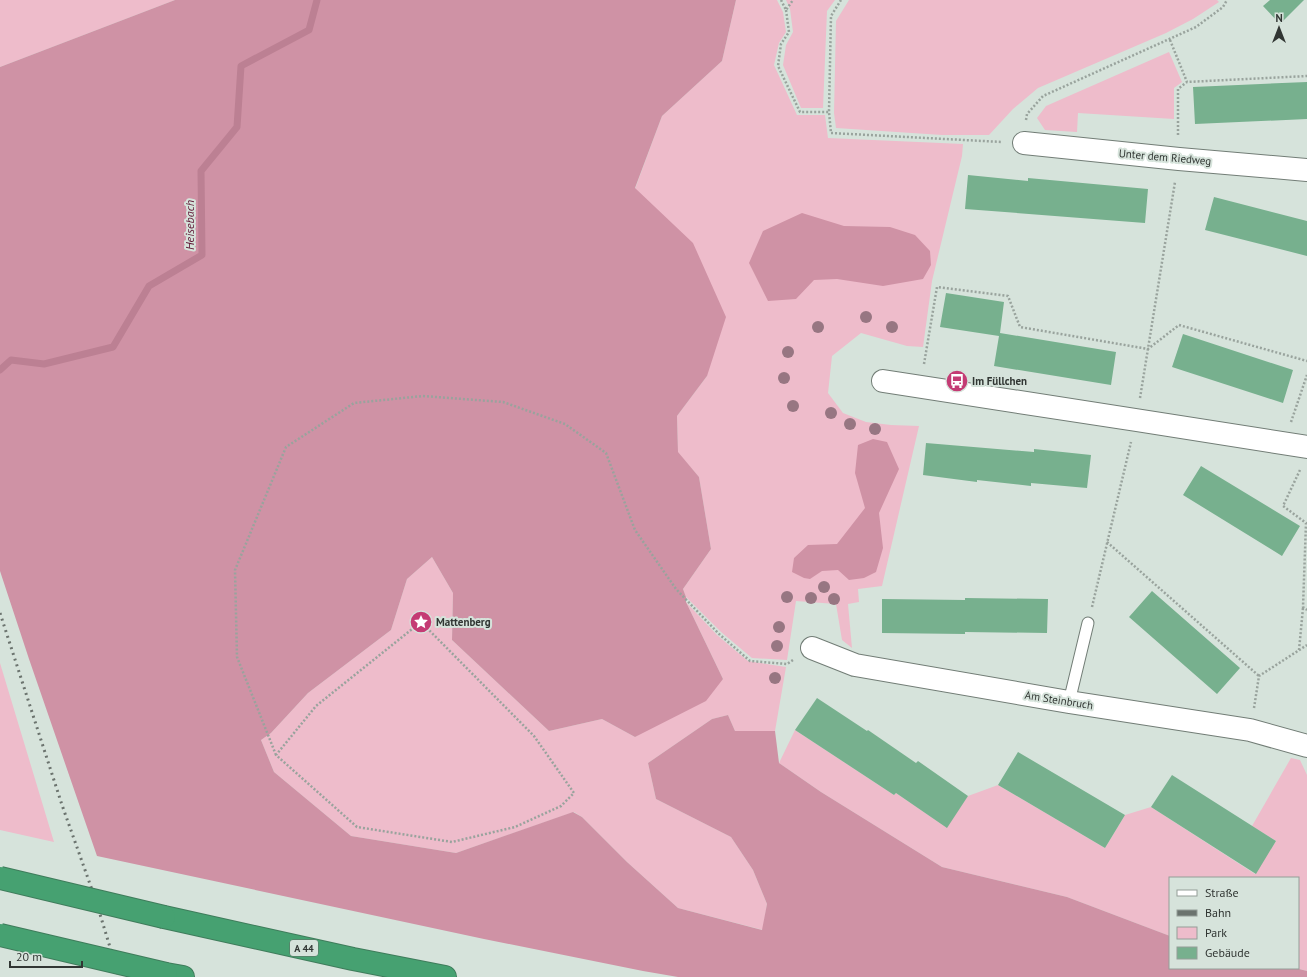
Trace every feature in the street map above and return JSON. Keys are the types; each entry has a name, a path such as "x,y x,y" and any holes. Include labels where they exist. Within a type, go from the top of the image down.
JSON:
{"highway":[{"name":"A 44","path":"0,878 164,917 353,959 444,977"},
{"path":"0,935 174,975"}],"street":[{"name":"Unter dem Riedweg","path":"1024,144 1307,170"},
{"path":"883,381 1284,444 1305,456"},
{"name":"Am Steinbruch","path":"812,648 855,665 1069,702 1250,730 1307,746"}],"lane":[{"path":"1069,702 1088,623"}],"path":[{"path":"781,0 786,10 788,32 782,44 778,66 800,112 829,112"},
{"path":"786,10 793,0"},
{"path":"841,0 831,16 829,112 831,133 1024,144 1027,114 1043,96 1196,27 1223,7 1227,0"},
{"path":"1170,40 1187,82"},
{"path":"1088,623 1136,420 1148,349 1179,159 1178,89 1187,82 1307,76"},
{"path":"920,387 937,287 1008,296 1020,327 1148,349 1179,325 1307,361"},
{"path":"1284,444 1307,375"},
{"path":"276,755 316,706 421,622 534,736 574,793 561,806 515,827 452,842 357,827 276,755 238,656 235,570 286,447 354,403 423,396 503,402 565,424 606,453 635,530 676,589 719,634 750,661 787,664 812,648"},
{"path":"1299,650 1303,607 1306,523 1283,506 1305,456"},
{"path":"1107,542 1259,676"},
{"path":"1303,607 1307,610"},
{"path":"1250,730 1259,676 1307,645"}],"green space":[{"path":"0,0 175,0 0,67"},
{"path":"736,0 777,0 783,12 786,32 779,43 774,65 797,115 825,115 828,138 963,144 962,156 932,281 923,347 907,346 861,333 832,356 828,393 843,413 866,422 919,426 882,586 858,589 859,602 848,604 852,648 842,640 836,604 796,601 787,660 752,658 721,632 686,597 683,589 711,549 699,477 678,453 677,416 707,376 635,189 662,116 722,61"},
{"path":"786,0 835,0 827,11 823,108 801,108 783,65 786,45 793,32 790,9"},
{"path":"849,0 1217,0 1219,2 1193,19 1166,33 1038,88 1013,109 989,135 942,135 836,128 834,113 836,21"},
{"path":"1169,52 1182,82 1174,88 1174,119 1078,113 1077,132 1045,130 1037,118 1046,106"},
{"path":"432,557 453,593 452,640 549,731 602,719 635,737 723,679 686,602 717,635 748,661 786,667 775,731 735,731 728,715 712,719 648,763 656,799 731,837 753,870 767,904 763,930 678,908 627,862 582,817 574,812 456,853 351,836 274,772 261,740 271,733 308,693 391,630 407,579"},
{"path":"0,663 54,842 0,830"},
{"path":"795,730 894,795 896,793 946,827 968,796 998,785 1105,848 1125,815 1151,807 1255,874 1276,841 1252,826 1291,758 1300,760 1307,775 1307,971 1299,969 1299,877 1169,877 1169,936 1067,897 942,867 821,792 779,763"}],"shaded area":[{"path":"175,0 736,0 722,61 662,116 635,188 693,243 726,317 707,376 677,416 678,452 699,477 711,549 683,589 686,602 723,679 706,701 635,737 602,719 549,731 452,640 453,593 432,557 407,579 391,630 308,693 271,733 261,740 274,772 351,836 456,853 573,812 582,817 627,862 678,908 762,930 767,904 753,870 731,837 656,799 648,763 712,719 728,715 735,731 775,731 779,763 821,792 942,867 1067,897 1169,936 1169,969 1299,969 1307,971 1307,977 678,977 484,939 97,856 0,571 0,67"},
{"path":"802,213 844,226 890,227 915,235 930,251 931,265 923,279 883,286 837,279 814,280 796,299 768,301 749,263 763,231"},
{"path":"873,439 887,442 899,469 879,513 883,548 876,572 864,578 849,580 838,570 822,571 810,579 804,578 792,572 794,558 808,545 837,544 865,508 855,473 858,445"}],"building":[{"path":"1270,0 1304,0 1280,24 1263,6"},
{"path":"1307,82 1307,119 1195,124 1193,87"},
{"path":"968,175 1028,181 1028,178 1148,189 1145,223 965,209"},
{"path":"1214,197 1307,221 1307,256 1205,230"},
{"path":"946,293 1004,302 1000,333 1116,352 1111,385 994,366 999,336 940,327"},
{"path":"1183,334 1293,370 1283,403 1172,367"},
{"path":"926,443 1034,452 1034,449 1091,455 1087,488 1031,483 1031,486 977,480 977,482 923,475"},
{"path":"1201,466 1300,526 1282,556 1183,495"},
{"path":"1152,591 1240,668 1217,694 1129,617"},
{"path":"965,598 1048,599 1047,633 882,633 882,599 965,600"},
{"path":"817,698 867,731 868,730 916,763 918,761 968,796 947,828 896,793 894,795 795,730"},
{"path":"1018,752 1125,815 1105,848 998,785"},
{"path":"1172,775 1276,841 1256,874 1151,807"}],"waterway":[{"name":"Heisebach","path":"0,370 11,360 44,364 113,347 149,286 202,255 201,171 237,127 241,66 309,30 317,0"}],"railway":[{"path":"0,613 62,805 96,901 119,977"}],"place":[{"name":"Im Füllchen","path":"957,381"},
{"name":"Mattenberg","path":"421,622"}]}
